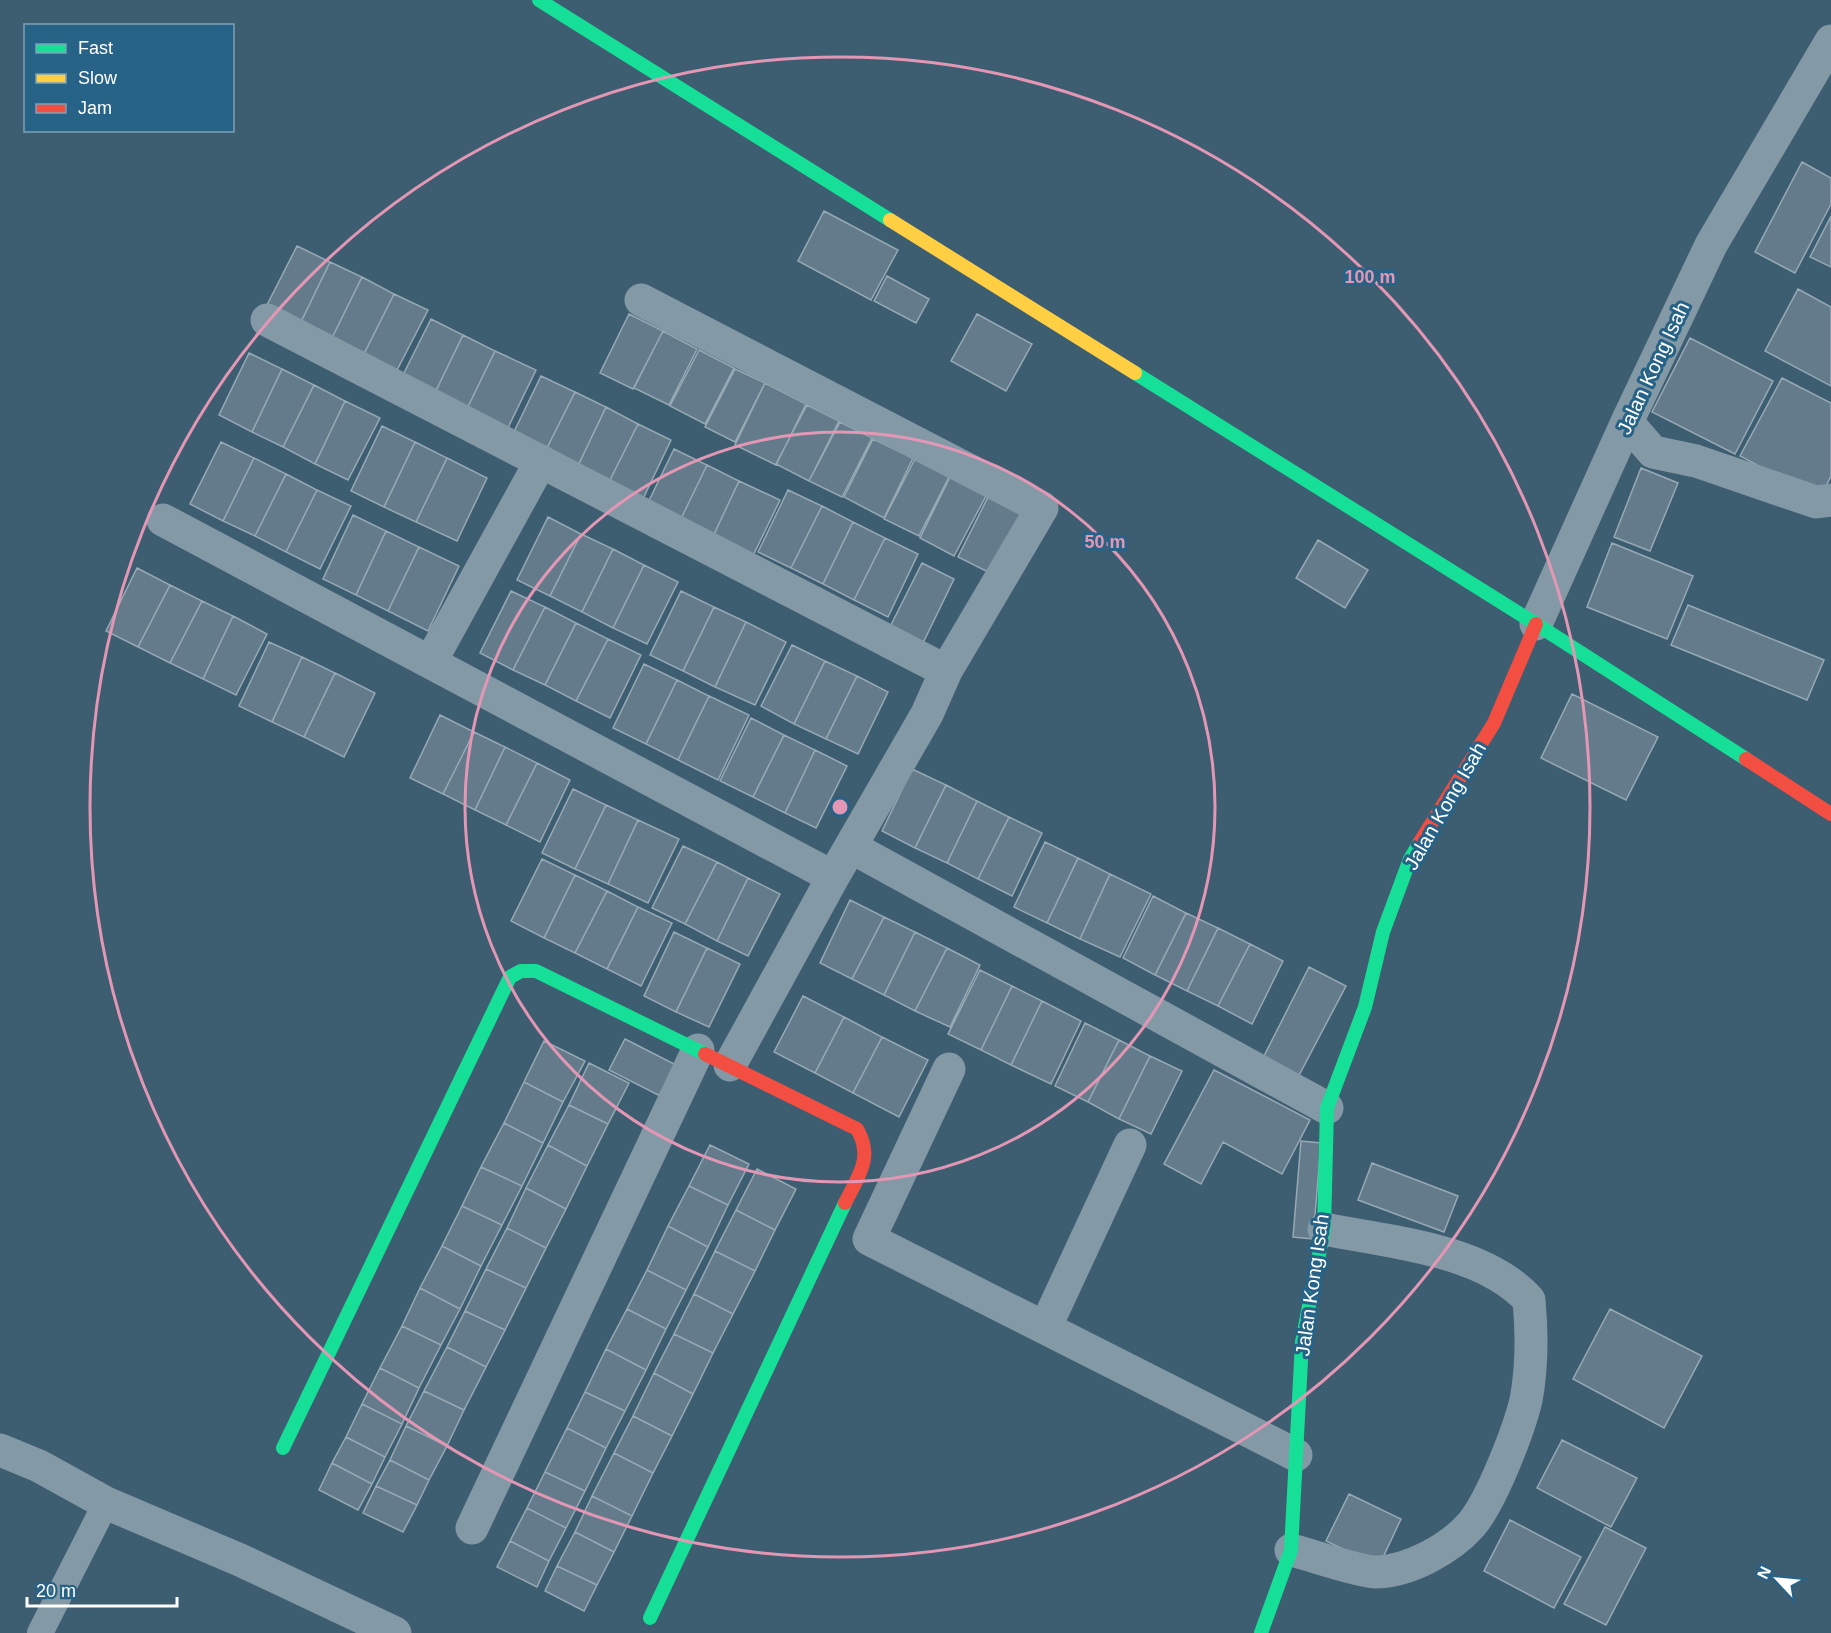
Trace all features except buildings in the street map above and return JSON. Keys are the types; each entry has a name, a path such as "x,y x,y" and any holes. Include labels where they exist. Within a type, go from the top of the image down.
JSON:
{"street":[{"path":"539,0 1536,624 1831,814"},
{"name":"Jalan Kong Isah","path":"1261,1633 1291,1550 1302,1342 1324,1229 1327,1108 1365,1007 1383,932 1410,859 1494,723 1627,422 1711,245 1831,41"},
{"path":"641,300 1042,508 946,671 927,714 833,877 730,1065"},
{"path":"267,320 946,671"},
{"path":"1627,422 1653,452 1696,461 1816,502 1831,500"},
{"path":"431,661 541,461"},
{"path":"163,520 833,877"},
{"path":"851,847 1327,1108"},
{"path":"283,1449 509,978 525,970 536,971 857,1129 866,1144 865,1160 650,1618"},
{"path":"472,1528 698,1050"},
{"path":"949,1069 869,1239 1296,1455"},
{"path":"1045,1328 1130,1145"},
{"path":"1291,1550 1374,1572 1409,1565 1440,1550 1471,1525 1484,1503 1514,1437 1526,1400 1530,1363 1529,1300 1509,1281 1451,1254 1324,1229"},
{"path":"0,1450 39,1466 106,1503 240,1560 395,1633"}],"lane":[{"path":"40,1633 106,1503"}],"traffic: fast":[{"path":"539,0 890,220"},
{"path":"1135,373 1536,624 1746,759"},
{"path":"1261,1633 1291,1550 1302,1342 1324,1229 1327,1108 1365,1007 1383,932 1410,859 1420,842"},
{"path":"283,1448 510,977 521,971 536,971 705,1054"},
{"path":"650,1618 845,1203"}],"traffic: slow":[{"path":"890,220 1135,373"}],"traffic: jam":[{"path":"1420,842 1494,723 1536,624"},
{"path":"1746,759 1831,814"},
{"path":"705,1054 857,1129 862,1139 864,1158 859,1175 845,1203"}]}
